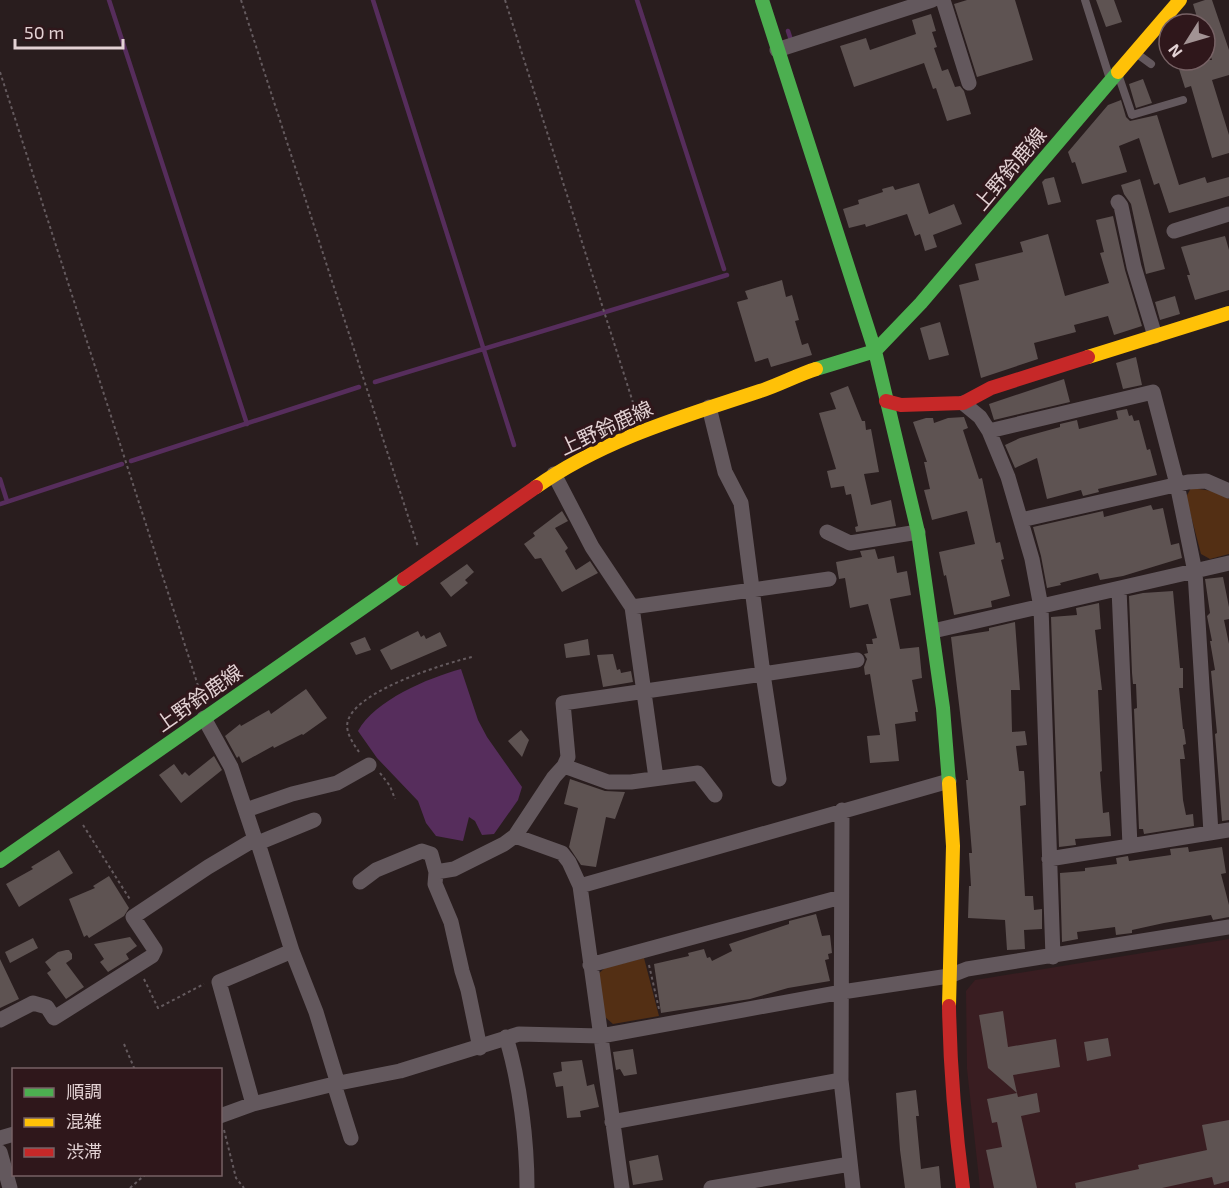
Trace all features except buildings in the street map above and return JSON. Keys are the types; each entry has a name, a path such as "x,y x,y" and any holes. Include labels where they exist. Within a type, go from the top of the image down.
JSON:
{"street":[{"path":"762,0 786,47 875,351 918,532 943,708 949,780 953,846 949,976 951,1058 955,1125 963,1188"},
{"path":"786,47 932,0"},
{"path":"943,0 969,83"},
{"name":"上野鈴鹿線","path":"0,861 554,474 642,430 875,351 921,303 1179,0"},
{"path":"1118,202 1121,206 1134,267 1155,336"},
{"path":"1174,231 1229,214"},
{"path":"886,401 901,405 963,403 991,388 1229,313"},
{"path":"989,431 1153,392 1177,484 1195,572 1211,833"},
{"path":"963,403 980,417 989,431 1008,477 1032,559 1041,607 1053,957"},
{"path":"709,407 725,472 741,503 779,779"},
{"path":"554,474 592,548 632,607 656,778"},
{"path":"1021,520 1177,484 1206,482 1229,491"},
{"path":"827,532 850,543 918,532"},
{"path":"933,631 1229,563"},
{"path":"632,607 829,579"},
{"path":"1119,589 1130,846"},
{"path":"436,872 453,869 504,844 514,836 568,757 563,703 857,660"},
{"path":"204,718 231,767 292,951 316,1012 351,1138"},
{"path":"246,810 292,794 337,783 369,765"},
{"path":"564,766 608,782 631,782 698,773 715,795"},
{"path":"580,886 949,780"},
{"path":"842,810 841,1080 853,1188"},
{"path":"0,1020 33,1003 47,1007 54,1018 138,965 152,956 155,950 133,918 208,867 256,841 314,820"},
{"path":"1050,859 1229,830"},
{"path":"514,836 562,853 569,862 580,886 622,1188"},
{"path":"360,882 376,870 422,851 431,854 436,872 435,884 451,922 480,1048"},
{"path":"590,965 841,897"},
{"path":"222,1116 253,1104 400,1071 480,1048 506,1037 519,1035 601,1036 842,992 949,976 967,969 1229,927"},
{"path":"253,1104 219,982 292,951"},
{"path":"506,1037 511,1052 523,1131 527,1188"},
{"path":"612,1122 841,1080"},
{"path":"0,1152 9,1188"},
{"path":"711,1188 850,1164"}],"lane":[{"path":"1085,0 1114,76 1132,115 1183,100"},
{"path":"1135,52 1151,64"}],"path":[{"path":"241,0 413,536 425,564"},
{"path":"505,0 642,430"},
{"path":"0,72 203,698 204,718"},
{"path":"395,799 390,786 359,752 348,732 349,717 357,708 383,690 441,664 472,657"},
{"path":"80,820 139,914"},
{"path":"645,950 663,1024"},
{"path":"138,965 158,1008 209,982 219,982"},
{"path":"124,1044 134,1068"},
{"path":"222,1120 236,1178 244,1188"},
{"path":"130,1188 144,1176"}],"shaded area":[{"path":"1191,488 1213,491 1229,499 1229,554 1210,559 1201,554 1186,497"},
{"path":"461,669 478,720 487,737 522,787 518,800 494,834 482,835 475,821 469,817 463,841 436,836 426,823 418,801 377,758 358,731 366,720 389,700 418,684"},
{"path":"1229,939 1229,1188 980,1188 967,1069 966,991 975,980"},
{"path":"644,958 659,1016 613,1024 605,1017 598,974 605,968"}],"waterway":[{"path":"109,0 247,424"},
{"path":"373,0 514,445"},
{"path":"637,0 724,269"},
{"path":"788,31 791,40"},
{"path":"375,382 727,275"},
{"path":"131,461 359,387"},
{"path":"0,504 122,464"},
{"path":"0,479 7,501"}],"traffic: fast":[{"path":"762,0 875,351 918,532 943,708 949,783"},
{"path":"816,369 875,351 921,303 1118,72"},
{"path":"0,861 404,579"}],"traffic: slow":[{"path":"1118,72 1180,0"},
{"path":"1088,357 1229,313"},
{"path":"536,487 562,470 616,442 673,420 767,389 816,369"},
{"path":"949,783 953,846 949,1006"}],"traffic: jam":[{"path":"886,401 901,405 963,403 991,388 1088,357"},
{"path":"404,579 536,487"},
{"path":"949,1006 953,1097 963,1188"}]}
